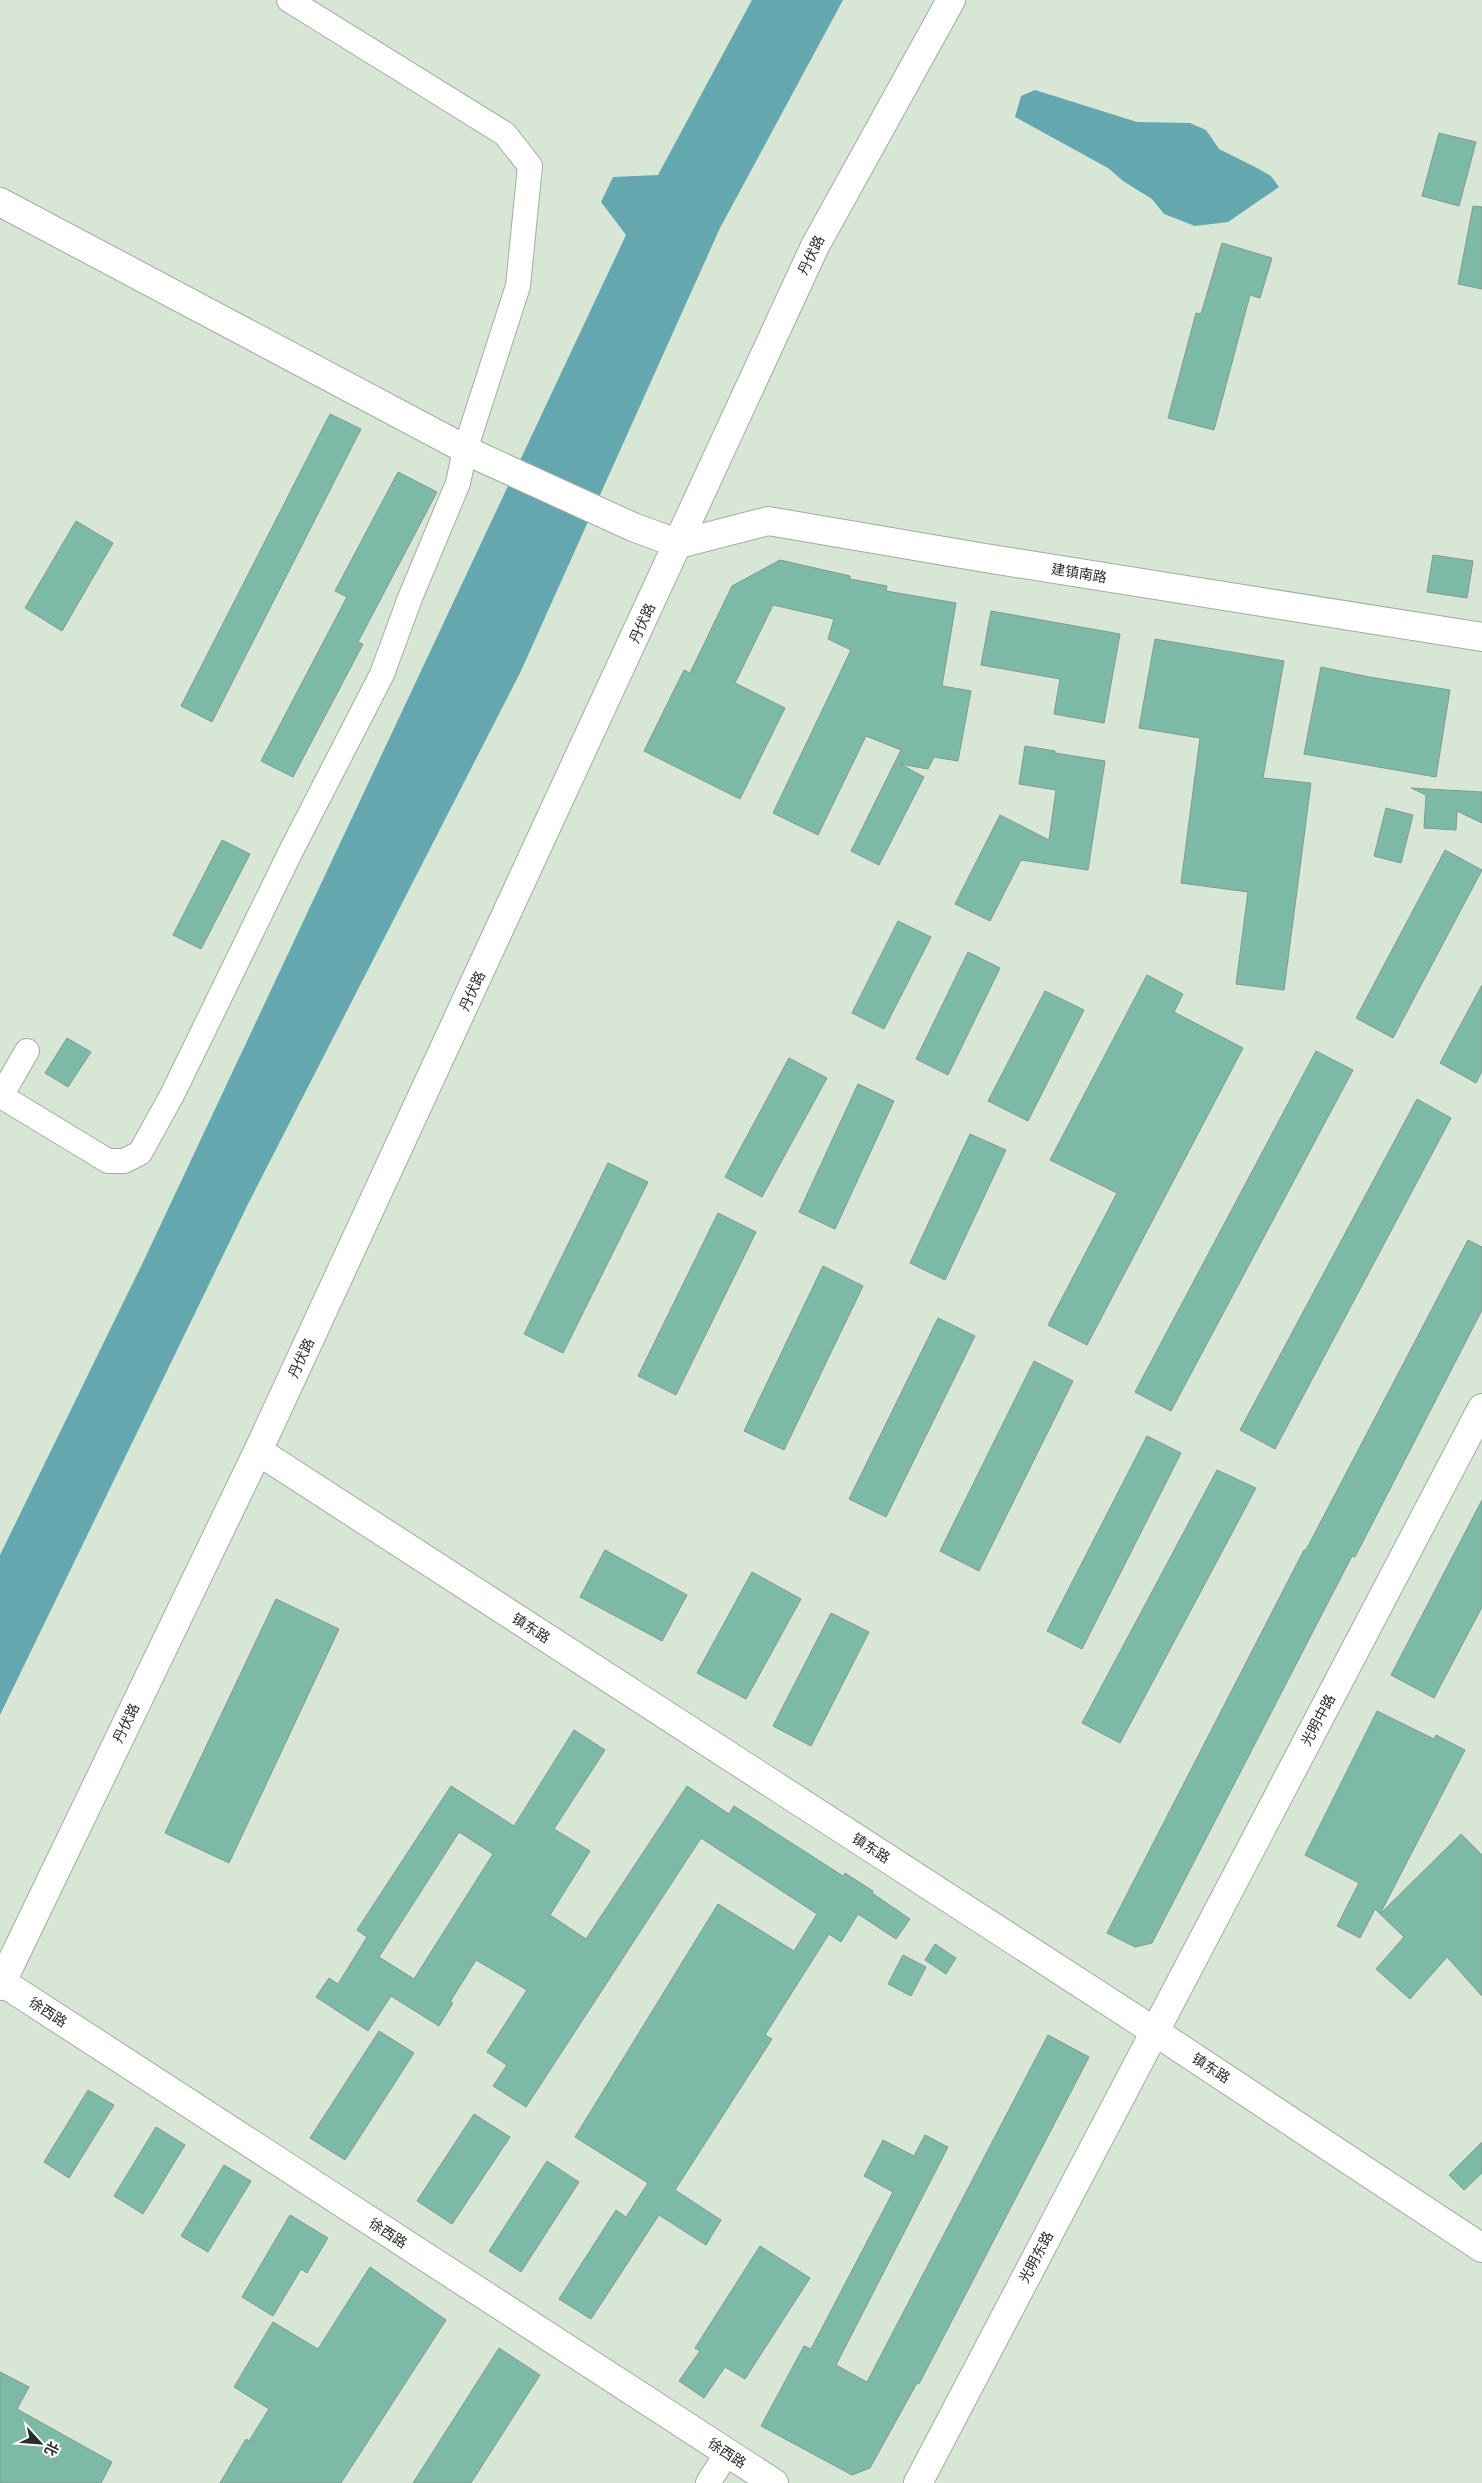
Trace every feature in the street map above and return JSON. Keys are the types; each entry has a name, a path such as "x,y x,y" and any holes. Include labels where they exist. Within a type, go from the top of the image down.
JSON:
{"street":[{"path":"27,1051 1,1096 108,1161 124,1161 140,1153 172,1095 290,853 382,674 410,598 458,483 477,456 518,286 530,166 505,134 289,0"},
{"name":"丹伏路","path":"1,1984 258,1451 679,544 701,489 815,246 951,0"},
{"path":"0,202 477,456 633,527 679,544"},
{"name":"建镇南路","path":"679,544 768,521 985,558 1482,637"},
{"name":"光明中路","path":"1154,2031 1475,1438 1482,1408"},
{"name":"镇东路","path":"258,1451 1154,2031 1482,2248"},
{"name":"徐西路","path":"1,1984 774,2483"},
{"name":"光明东路","path":"918,2483 1154,2031"},
{"path":"708,2483 727,2453"}],"water":[{"path":"752,0 843,0 720,228 520,673 247,1206 0,1715 0,1555 145,1258 626,235 601,202 613,177 658,175"},
{"path":"1035,90 1137,122 1190,123 1206,130 1219,149 1271,176 1279,187 1228,222 1195,226 1164,214 1152,199 1123,181 1108,168 1015,117 1021,96"}],"building":[{"path":"1439,133 1476,142 1459,206 1422,196"},
{"path":"1473,206 1482,207 1482,289 1458,284"},
{"path":"1222,243 1272,258 1260,298 1250,295 1214,430 1168,418 1196,313 1201,314"},
{"path":"330,414 361,429 212,722 181,706"},
{"path":"398,472 437,492 358,642 363,644 293,777 261,761 347,597 335,591"},
{"path":"76,521 113,543 62,631 25,608"},
{"path":"1433,555 1473,561 1467,598 1427,592"},
{"path":"780,560 850,576 850,579 887,586 886,591 956,603 942,686 971,691 958,761 934,757 928,769 900,764 924,777 879,865 851,851 901,750 866,736 818,835 773,813 851,650 828,639 834,619 773,605 735,683 785,708 740,799 644,751 684,670 690,673 732,586"},
{"path":"991,611 1120,634 1104,723 1054,714 1060,679 981,665"},
{"path":"1155,639 1284,661 1263,778 1311,783 1284,990 1236,984 1248,892 1181,883 1200,738 1139,728"},
{"path":"1321,667 1450,690 1436,777 1304,754"},
{"path":"1025,746 1105,761 1088,870 1021,860 990,921 955,904 1000,815 1049,840 1056,790 1019,784"},
{"path":"1411,788 1482,792 1482,823 1457,811 1456,830 1424,828 1426,795"},
{"path":"1386,808 1413,815 1401,863 1374,856"},
{"path":"222,840 250,854 201,949 173,935"},
{"path":"1445,850 1482,870 1393,1038 1356,1018"},
{"path":"898,921 931,937 884,1029 852,1013"},
{"path":"968,952 1000,968 948,1075 916,1059"},
{"path":"1147,975 1183,994 1174,1012 1243,1048 1087,1345 1048,1325 1117,1193 1050,1160"},
{"path":"1482,985 1482,1071 1476,1083 1440,1063"},
{"path":"1045,991 1084,1010 1028,1121 988,1101"},
{"path":"67,1038 91,1052 68,1087 45,1073"},
{"path":"1316,1051 1353,1070 1171,1411 1135,1392"},
{"path":"789,1058 827,1078 762,1197 725,1177"},
{"path":"858,1084 894,1101 835,1229 799,1212"},
{"path":"1417,1099 1451,1118 1275,1449 1240,1430"},
{"path":"970,1134 1006,1150 945,1280 910,1263"},
{"path":"608,1163 648,1182 563,1353 524,1334"},
{"path":"718,1213 756,1232 676,1395 638,1376"},
{"path":"1468,1240 1482,1247 1482,1310 1355,1557 1352,1556 1152,1943 1135,1947 1107,1933 1304,1550 1306,1550"},
{"path":"823,1266 863,1286 784,1450 744,1431"},
{"path":"938,1318 975,1336 886,1517 849,1499"},
{"path":"1034,1361 1073,1381 979,1571 940,1551"},
{"path":"1147,1436 1181,1453 1082,1649 1047,1631"},
{"path":"1217,1470 1256,1488 1120,1743 1082,1723"},
{"path":"1482,1500 1482,1607 1434,1698 1391,1675"},
{"path":"605,1550 687,1595 662,1641 580,1597"},
{"path":"752,1572 801,1599 746,1699 697,1673"},
{"path":"276,1599 339,1629 229,1863 165,1833"},
{"path":"831,1613 869,1632 811,1746 773,1726"},
{"path":"1377,1711 1434,1739 1436,1735 1465,1750 1380,1914 1375,1909 1360,1938 1337,1926 1359,1883 1305,1855"},
{"path":"574,1730 605,1750 554,1829 590,1851 550,1915 586,1939 687,1786 729,1814 734,1806 843,1876 845,1873 910,1919 896,1939 858,1914 841,1942 829,1934 765,2035 772,2039 675,2190 721,2220 706,2245 659,2215 591,2319 559,2299 616,2210 626,2217 648,2183 575,2137 718,1904 794,1951 817,1914 701,1838 526,2107 493,2086 507,2065 487,2052 527,1990 476,1960 450,2002 453,2003 439,2026 391,1996 368,2031 316,1997 329,1978 338,1984 367,1937 357,1930 451,1786 514,1826","holes":["459,1832 493,1854 414,1979 379,1957"]},
{"path":"1461,1834 1482,1855 1482,1996 1447,1957 1410,1999 1376,1969 1404,1937 1380,1914"},
{"path":"935,1944 956,1958 946,1974 925,1960"},
{"path":"903,1955 926,1967 911,1996 888,1984"},
{"path":"379,2031 414,2053 345,2160 310,2138"},
{"path":"1048,2035 1089,2057 919,2384 917,2383 870,2468 852,2475 761,2426 804,2346 811,2349 893,2192 864,2176 883,2140 914,2156 925,2135 948,2147 836,2365 867,2382"},
{"path":"88,2090 114,2105 69,2178 44,2162"},
{"path":"474,2114 510,2137 452,2224 417,2201"},
{"path":"156,2127 185,2145 143,2214 114,2196"},
{"path":"1482,2142 1482,2173 1464,2190 1449,2175"},
{"path":"547,2161 579,2182 521,2272 489,2251"},
{"path":"224,2165 251,2181 208,2252 181,2236"},
{"path":"290,2215 328,2238 307,2273 301,2269 273,2316 242,2297"},
{"path":"760,2246 810,2278 745,2379 725,2367 704,2398 679,2381 700,2351 695,2348"},
{"path":"370,2267 446,2320 341,2483 220,2483 246,2439 249,2441 269,2409 234,2387 273,2322 318,2349"},
{"path":"499,2348 540,2375 471,2483 413,2483"},
{"path":"0,2372 29,2387 17,2409 112,2462 101,2483 0,2483"}]}
